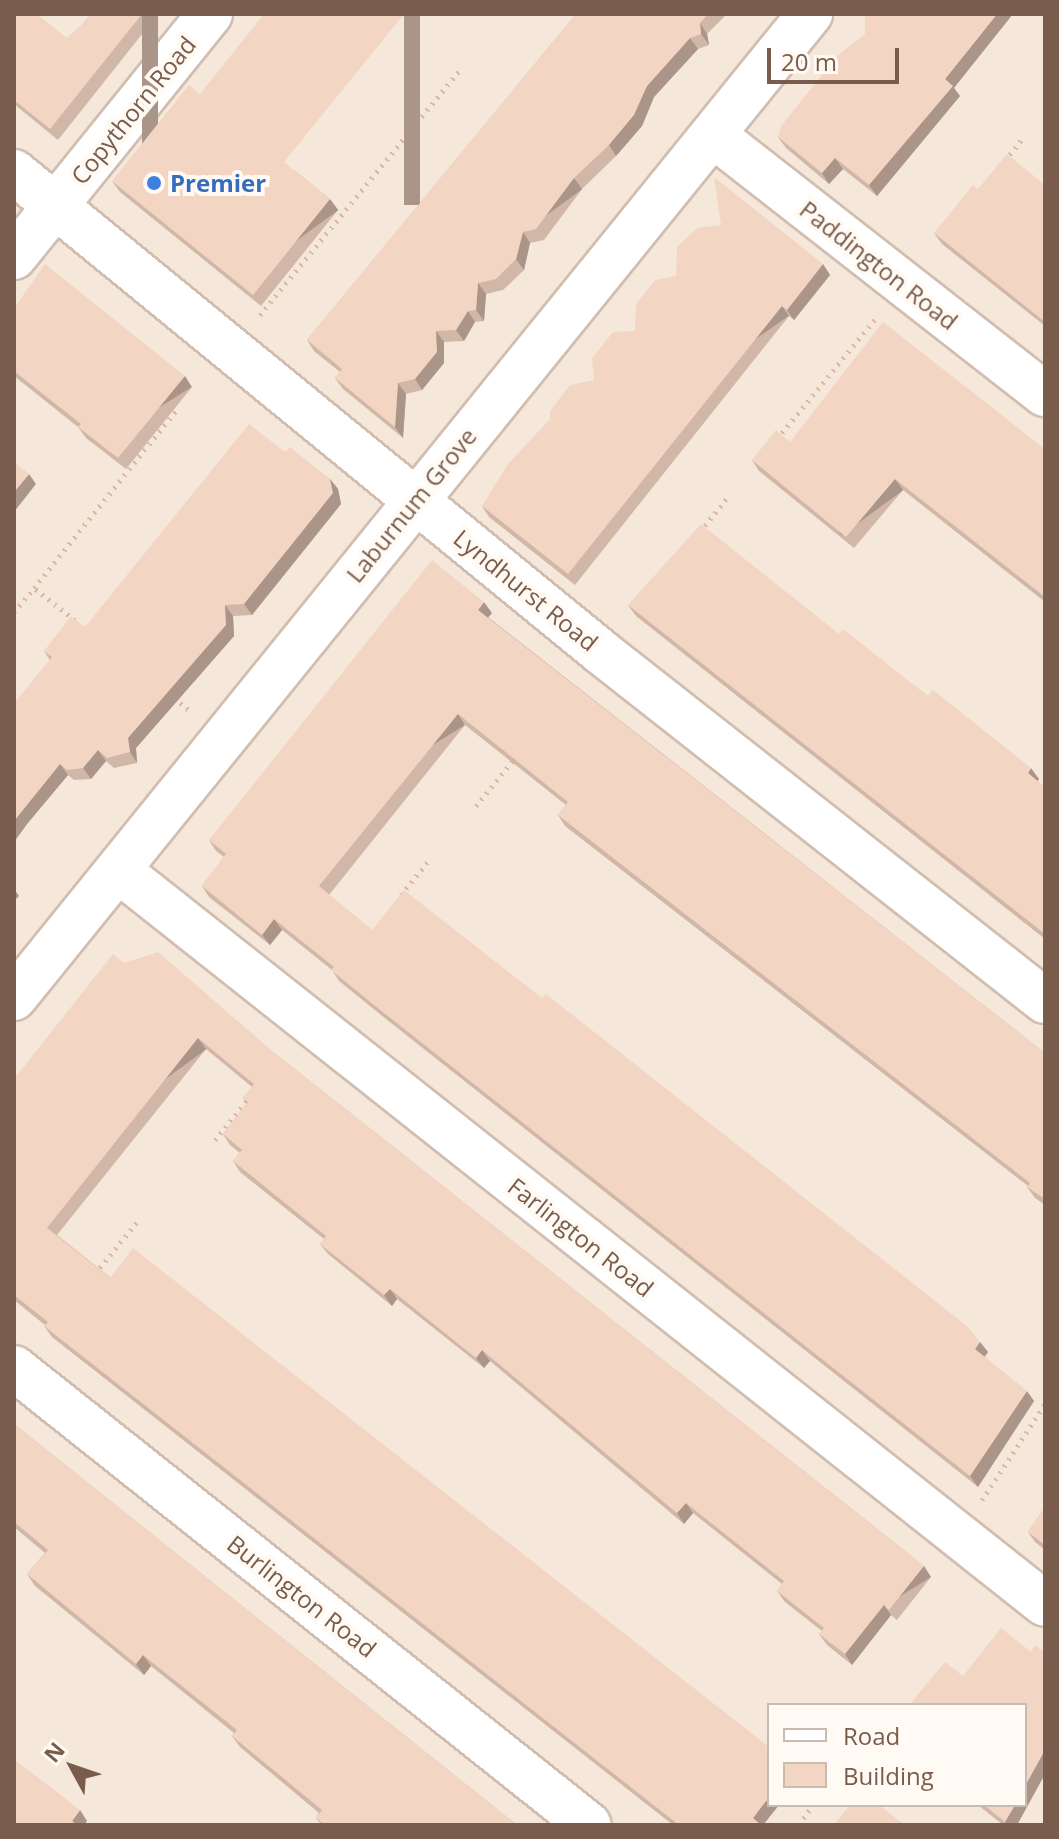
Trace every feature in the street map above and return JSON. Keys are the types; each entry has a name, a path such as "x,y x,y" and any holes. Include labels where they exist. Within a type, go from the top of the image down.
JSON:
{"street":[{"name":"Copythorn Road","path":"14,257 210,14"},
{"name":"Laburnum Grove","path":"14,998 810,14"},
{"name":"Paddington Road","path":"713,135 1045,394"},
{"name":"Lyndhurst Road","path":"14,172 233,348 415,500 1045,1001"},
{"name":"Farlington Road","path":"118,870 1045,1604"},
{"name":"Burlington Road","path":"14,1368 589,1825"}],"path":[{"path":"233,348 459,71"},
{"path":"994,173 1024,137"},
{"path":"775,442 904,284"},
{"path":"14,612 176,411"},
{"path":"698,534 727,498"},
{"path":"34,588 81,625"},
{"path":"165,691 224,738"},
{"path":"476,806 524,746"},
{"path":"391,907 430,859"},
{"path":"215,1140 253,1093"},
{"path":"87,1284 137,1222"},
{"path":"959,1536 1045,1404"},
{"path":"799,1825 812,1807"}],"shaded area":[{"path":"14,14 1045,14 1045,1825 14,1825"}],"building":[{"path":"14,14 37,14 67,38 91,14 142,14 50,129 14,100"},
{"path":"264,14 404,14 284,162 330,199 253,295 112,181 189,85 200,94"},
{"path":"576,14 708,14 700,23 701,34 690,38 647,86 634,115 609,145 574,178 536,229 523,232 516,259 496,279 478,283 476,310 468,311 456,330 436,331 437,352 415,379 398,383 395,427 335,378 342,369 307,340"},
{"path":"871,14 997,14 945,79 953,86 869,185 835,158 822,173 778,137 781,126 838,55 865,34 865,17"},
{"path":"1007,154 1045,185 1045,322 934,233 973,185 978,189"},
{"path":"714,177 823,264 787,310 782,306 568,574 482,506 508,464 550,419 550,411 570,385 594,380 592,358 613,332 635,331 636,304 655,280 676,276 677,247 697,228 721,225"},
{"path":"45,264 185,376 118,458 14,371 14,308"},
{"path":"883,322 1045,449 1045,597 895,479 846,537 752,460 776,430 790,442"},
{"path":"249,424 285,452 290,447 330,479 333,493 244,604 225,605 226,625 128,738 130,752 107,758 98,750 83,768 67,770 60,764 14,821 14,704 52,657 44,651 71,616 85,627"},
{"path":"14,462 29,474 14,492"},
{"path":"701,524 839,634 843,629 928,696 933,690 1031,768 1028,773 1045,787 1045,934 628,605"},
{"path":"432,560 484,602 478,610 1045,1053 1045,1199 1027,1187 1030,1183 558,815 568,802 458,714 319,886 372,930 404,890 542,998 546,994 967,1326 980,1342 975,1349 1027,1391 970,1476 379,1009 331,970 334,967 274,919 262,935 202,886 226,854 209,840"},
{"path":"158,952 277,1055 924,1566 889,1610 884,1605 845,1654 819,1634 824,1628 777,1591 784,1581 686,1503 677,1513 482,1350 476,1358 390,1289 384,1295 320,1244 326,1236 233,1161 242,1150 223,1134 248,1102 243,1098 254,1084 198,1038 47,1228 110,1278 133,1248 767,1745 767,1800 753,1818 761,1825 679,1825 44,1326 48,1322 14,1295 14,1079 113,954 124,963"},
{"path":"14,1424 517,1825 325,1825 316,1818 322,1810 232,1736 237,1730 143,1655 136,1664 27,1574 48,1550 14,1522"},
{"path":"1045,1507 1045,1545 1028,1532"},
{"path":"1001,1628 1031,1652 1035,1645 1045,1653 1045,1750 1027,1782 1027,1703 911,1703 945,1662 963,1676"},
{"path":"14,1759 80,1810 72,1821 77,1825 14,1825"},
{"path":"848,1807 882,1807 905,1825 834,1825"},
{"path":"986,1807 1014,1807 1005,1822"}],"place":[{"name":"Premier","path":"154,183"}]}
